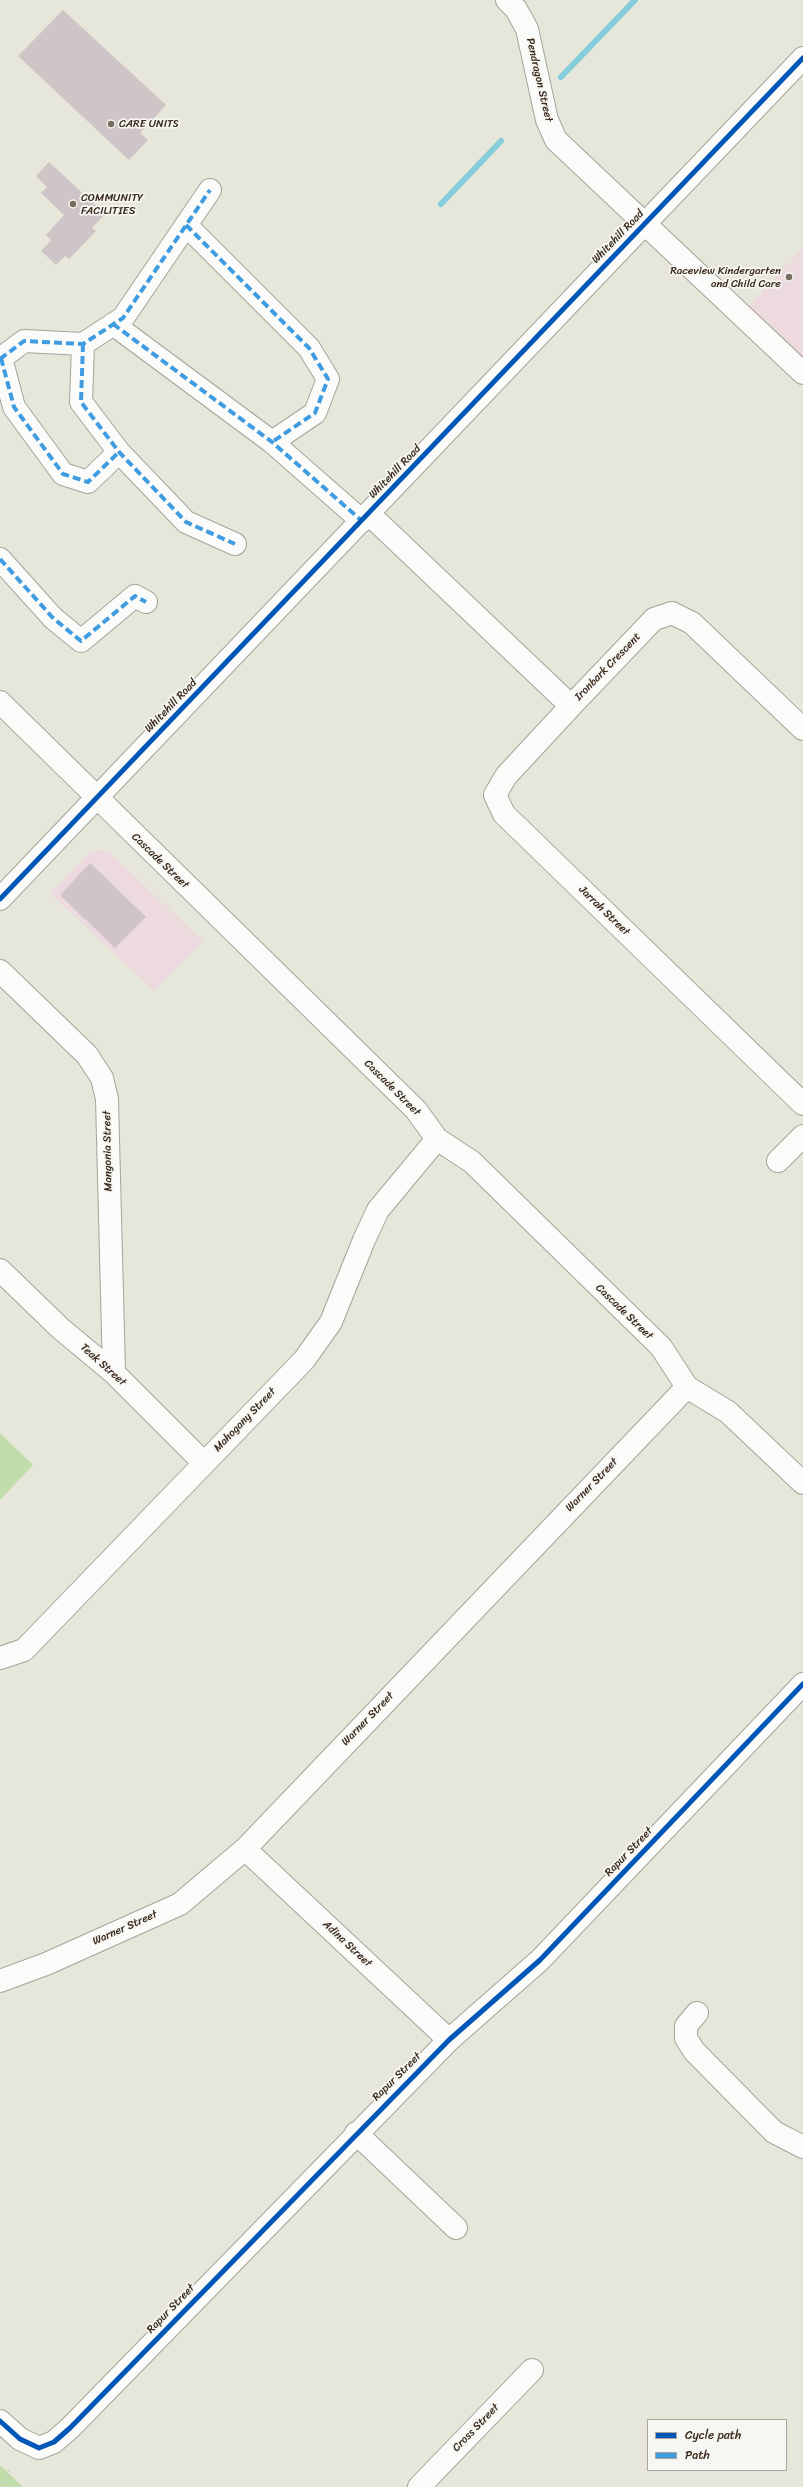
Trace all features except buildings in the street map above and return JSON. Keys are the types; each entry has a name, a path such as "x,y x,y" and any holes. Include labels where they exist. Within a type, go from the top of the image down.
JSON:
{"street":[{"name":"Pendragon Street","path":"507,0 516,9 527,29 547,120 556,140 803,373"},
{"name":"Whitehill Road","path":"0,899 803,58"},
{"path":"119,452 88,482 63,474 14,407 0,358 24,341 83,344 122,318 210,190"},
{"path":"186,225 309,348 328,379 315,413 272,442"},
{"name":"Ironbark Crescent","path":"113,324 272,442 365,517 571,706 654,619 672,613 692,622 803,729"},
{"path":"83,344 81,402 119,452 186,522 235,544"},
{"path":"0,559 53,618 81,641 135,596 146,602"},
{"name":"Cascade Street","path":"0,702 73,771 95,798 416,1110 437,1139 472,1162 661,1347 687,1387 728,1412 803,1483"},
{"name":"Jarrah Street","path":"571,706 506,776 495,795 504,814 803,1104"},
{"name":"Mangonia Street","path":"0,971 87,1055 102,1078 107,1099 114,1373"},
{"path":"778,1161 803,1136"},
{"name":"Mahogany Street","path":"0,1658 24,1650 304,1360 331,1322 364,1240 378,1210 437,1139"},
{"name":"Teak Street","path":"0,1270 60,1328 114,1373 204,1463"},
{"name":"Warner Street","path":"0,1981 46,1964 180,1904 245,1849 687,1387"},
{"name":"Rapur Street","path":"0,2421 20,2439 39,2448 54,2442 356,2132 449,2040 540,1960 803,1684"},
{"name":"Adina Street","path":"245,1849 449,2040"},
{"path":"697,2013 686,2026 686,2038 694,2051 774,2132 803,2147"},
{"path":"356,2132 456,2228"},
{"name":"Cross Street","path":"419,2487 532,2370"}],"path":[{"path":"4,2487 9,2470"}],"shaded area":[{"name":"Raceview Kindergarten and Child Care","path":"803,248 803,358 749,306"},
{"path":"98,850 108,851 203,941 154,991 50,893 89,853"}],"green space":[{"path":"0,1433 33,1465 0,1500"},
{"path":"0,2465 23,2487 0,2487"}],"waterway":[{"path":"561,77 635,0"},
{"path":"441,204 501,141"}],"marked path":[{"path":"0,359 24,341 83,344 123,318 210,190"},
{"path":"186,225 309,348 328,379 315,413 272,442"},
{"path":"113,324 272,442 362,521"},
{"path":"83,344 81,402 119,452 186,522 235,544"},
{"path":"1,358 14,407 63,474 88,482 119,452"},
{"path":"0,559 53,618 81,641 135,596 146,602"}],"cycle path":[{"path":"0,899 803,58"},
{"path":"0,2421 20,2439 39,2448 54,2442 70,2428 449,2040 540,1960 803,1684"}],"place":[{"name":"CARE UNITS","path":"111,124"},
{"name":"COMMUNITY FACILITIES","path":"73,204"},
{"name":"Raceview Kindergarten and Child Care","path":"789,277"}]}
